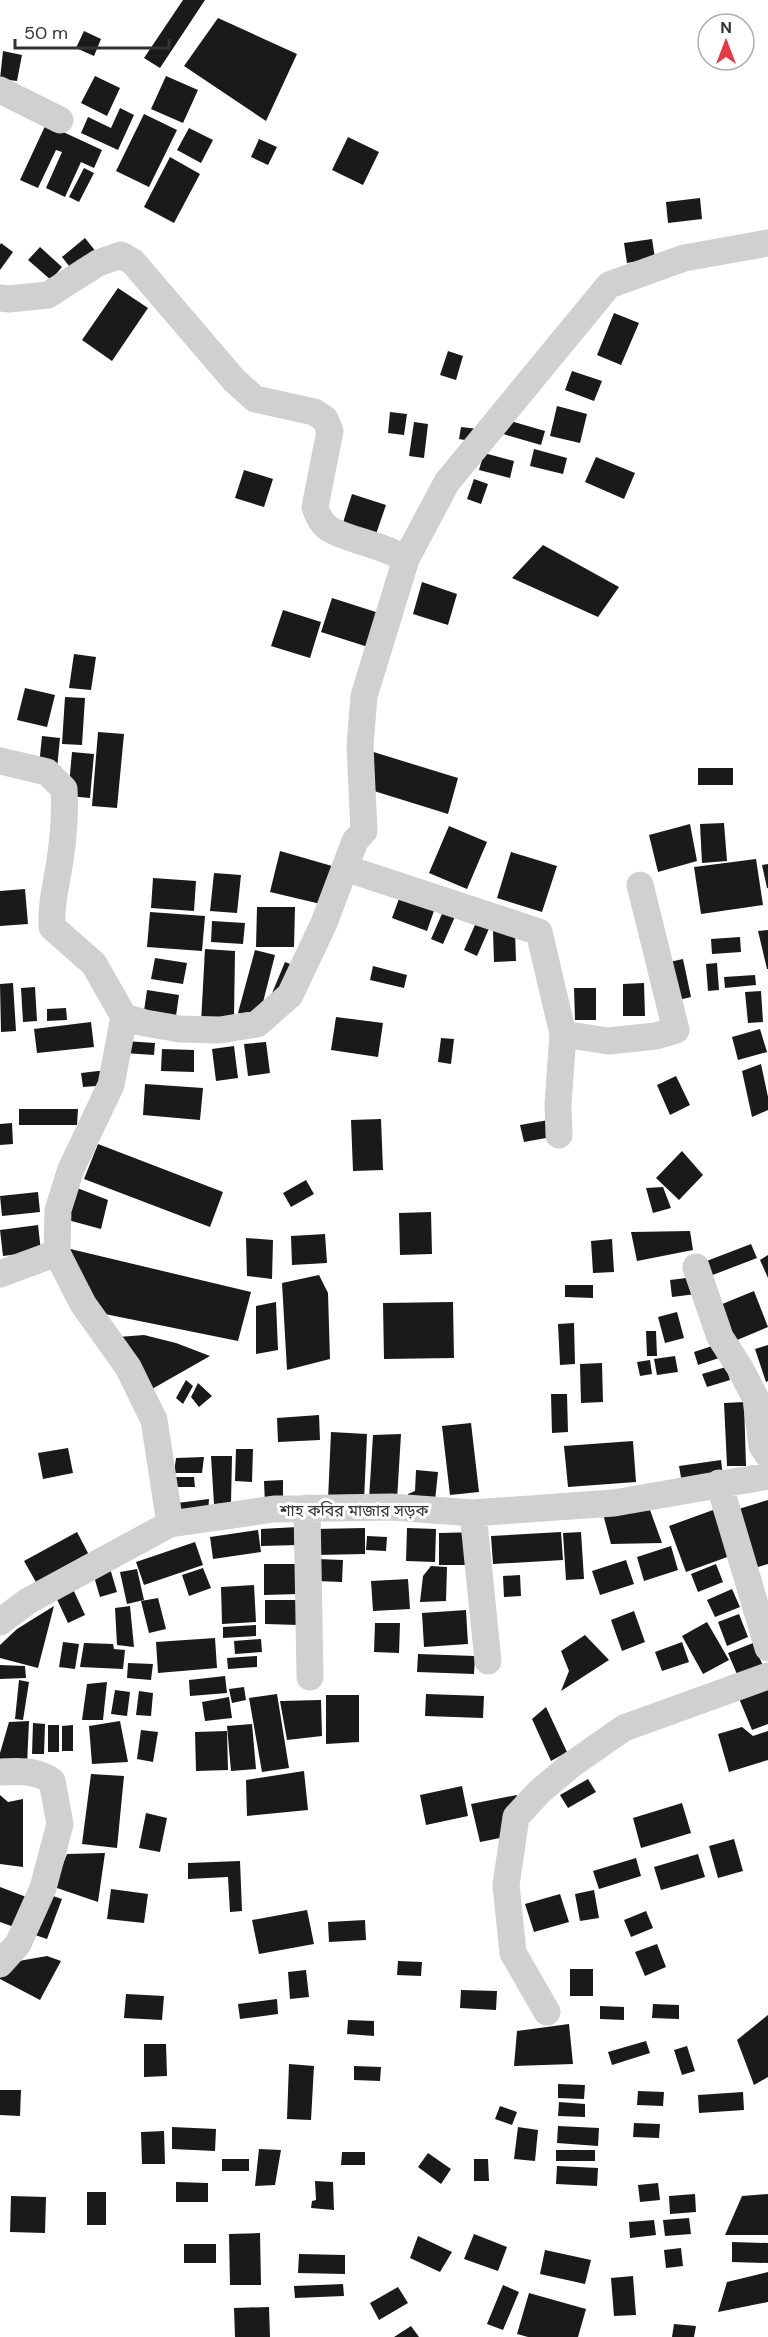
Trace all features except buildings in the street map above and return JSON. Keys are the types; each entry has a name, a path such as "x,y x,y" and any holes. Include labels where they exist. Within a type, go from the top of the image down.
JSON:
{"street":[{"path":"0,90 60,120"},
{"path":"124,1017 180,1029 220,1030 257,1024 290,995 324,923 355,841 364,831 360,746 364,696 406,559 447,482 609,285 684,258 768,243"},
{"path":"0,298 48,295 98,263 121,255 133,262 234,380 255,399 314,412 325,419 330,431 315,507 317,516 329,529 381,546 406,559"},
{"path":"0,761 47,772 64,789 66,816 51,905 52,927 94,964 124,1017 111,1085 71,1169 58,1210 57,1253 83,1304 128,1367 154,1420 170,1524"},
{"path":"345,868 539,932 563,1034 558,1104 559,1135"},
{"path":"563,1034 608,1041 656,1036 676,1030 640,885"},
{"path":"0,1274 57,1253"},
{"path":"696,1267 720,1337 756,1399 762,1446 768,1455"},
{"name":"শাহ কবির মাজার সড়ক","path":"0,1622 28,1601 170,1524 274,1509 392,1507 473,1513 614,1503 768,1476"},
{"path":"719,1483 768,1648"},
{"path":"307,1508 310,1677"},
{"path":"473,1513 488,1661"},
{"path":"546,2012 513,1953 506,1885 516,1817 539,1792 571,1765 624,1728 768,1676"},
{"path":"0,1772 20,1771 42,1774 52,1780 60,1824 43,1888 18,1944 0,1964"}]}
